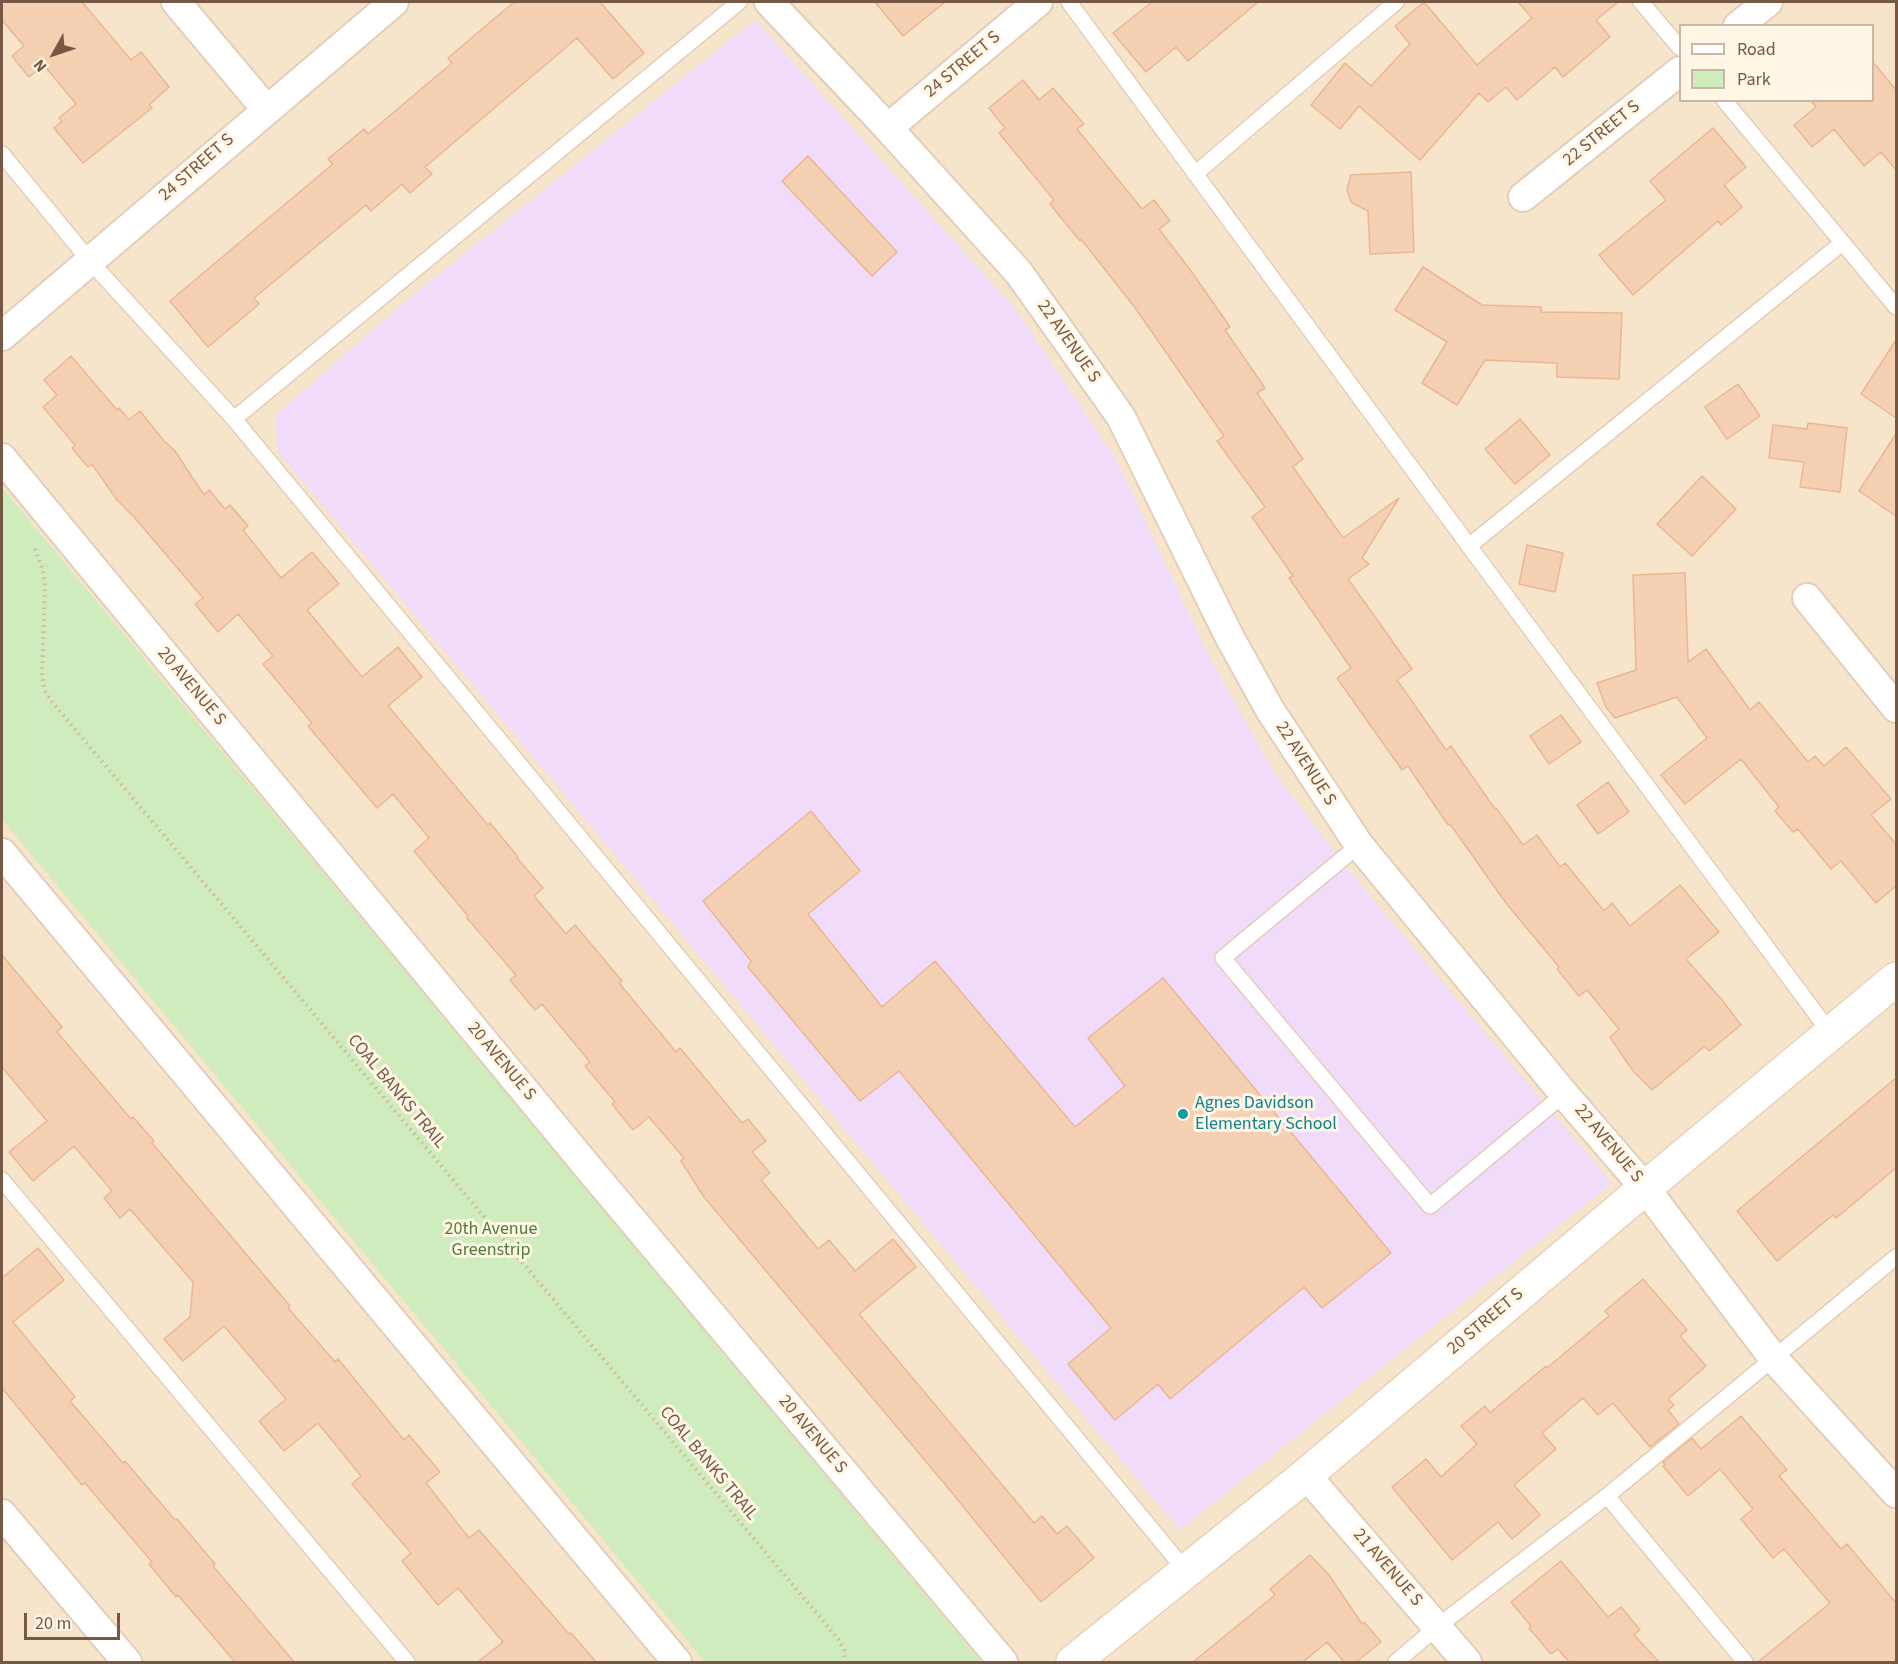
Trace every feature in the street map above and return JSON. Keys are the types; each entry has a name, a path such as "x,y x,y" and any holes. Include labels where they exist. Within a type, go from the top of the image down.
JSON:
{"street":[{"path":"176,2 266,109"},
{"name":"24 STREET S","path":"2,336 394,2"},
{"name":"22 AVENUE S","path":"769,2 888,128 1019,273 1121,417 1224,626 1270,710 1359,845 1564,1094 1645,1188 1774,1359 1896,1493"},
{"name":"24 STREET S","path":"888,128 1038,2"},
{"path":"1740,24 1768,2"},
{"name":"22 STREET S","path":"1523,197 1679,72"},
{"name":"20 AVENUE S","path":"2,458 584,1162 1003,1662"},
{"path":"1807,598 1896,708"},
{"path":"2,853 677,1662"},
{"name":"20 STREET S","path":"1073,1662 1306,1475 1896,979"},
{"name":"21 AVENUE S","path":"1306,1475 1467,1662"},
{"path":"2,1514 126,1662"}],"lane":[{"path":"234,419 739,2"},
{"path":"1069,2 1831,1034"},
{"path":"1195,174 1396,2"},
{"path":"1641,2 1679,47"},
{"path":"1726,102 1896,307"},
{"path":"2,154 89,260 234,419 1186,1571"},
{"path":"1469,546 1842,243"},
{"path":"1359,845 1222,958 1430,1206 1564,1094"},
{"path":"2,1180 407,1662"},
{"path":"1396,1662 1437,1627 1607,1496 1896,1257"},
{"path":"1607,1496 1744,1662"}],"path":[{"name":"COAL BANKS TRAIL","path":"34,548 43,571 45,586 42,676 45,691 53,703 839,1640 844,1650 845,1662"}],"shaded area":[{"path":"2,2 1896,2 1896,1662 2,1662"},
{"path":"755,20 1016,310 1116,459 1208,654 1276,776 1369,895 1612,1183 1180,1530 278,452 275,416 406,301"}],"green space":[{"name":"20th Avenue Greenstrip","path":"2,488 981,1662 705,1662 2,819"}],"building":[{"path":"2,2 82,2 131,60 141,52 169,87 149,105 152,108 83,163 54,128 62,121 59,118 76,104 44,65 29,77 12,56 24,46 2,20"},
{"path":"514,2 600,2 644,53 613,79 577,38 425,167 432,174 410,193 402,184 371,211 366,205 254,298 259,304 208,347 170,301 333,164 328,159 364,129 368,134 452,63 448,58"},
{"path":"875,2 945,2 903,36"},
{"path":"1152,2 1258,2 1188,61 1176,47 1146,72 1113,33"},
{"path":"1424,2 1477,65 1532,18 1518,2 1618,2 1596,20 1610,37 1563,77 1555,67 1517,100 1506,87 1488,102 1479,93 1420,160 1359,106 1340,129 1311,105 1345,63 1371,86 1410,44 1395,26"},
{"path":"1874,63 1896,90 1896,170 1881,152 1864,166 1834,129 1812,147 1794,125 1816,107 1812,102 1874,102"},
{"path":"1023,80 1039,100 1053,88 1084,124 1077,129 1142,209 1154,200 1170,221 1159,229 1230,327 1225,330 1265,388 1257,393 1303,459 1293,467 1343,538 1399,498 1362,558 1369,564 1348,579 1412,669 1397,680 1446,750 1451,746 1523,845 1537,835 1560,867 1565,863 1604,911 1612,903 1630,926 1680,885 1719,932 1686,959 1741,1025 1709,1051 1705,1046 1652,1090 1633,1071 1610,1037 1619,1029 1587,990 1579,996 1557,969 1559,967 1506,903 1408,766 1402,770 1337,678 1351,668 1289,578 1293,576 1252,517 1265,507 1217,441 1224,436 1136,309 1081,239 1080,241 1050,204 1054,200 999,133 1005,128 989,108"},
{"path":"1713,128 1746,167 1724,185 1742,207 1721,225 1718,221 1633,295 1599,255 1666,200 1650,181"},
{"path":"808,156 897,252 872,276 782,181"},
{"path":"1411,172 1414,252 1370,254 1368,211 1351,202 1347,190 1351,175"},
{"path":"1423,267 1482,305 1541,307 1541,312 1622,313 1619,379 1557,377 1557,363 1485,360 1457,405 1422,383 1447,342 1395,310"},
{"path":"1896,340 1896,418 1861,394"},
{"path":"71,356 117,410 119,408 129,420 140,411 175,451 204,495 209,490 225,509 230,505 248,526 243,530 281,578 312,552 339,584 307,610 362,677 398,647 422,677 388,706 543,888 534,896 566,934 575,925 622,981 619,983 676,1052 680,1048 742,1123 748,1119 766,1141 752,1152 770,1173 761,1180 818,1249 829,1240 855,1271 893,1239 916,1267 859,1314 1034,1523 1042,1516 1057,1534 1067,1526 1094,1558 1041,1602 704,1197 681,1161 684,1158 649,1117 633,1130 612,1104 615,1102 585,1066 590,1062 542,1004 535,1010 510,980 516,975 414,851 429,838 393,794 377,808 308,726 312,723 263,664 273,656 238,614 218,632 195,604 203,598 117,500 92,464 88,467 72,448 75,445 43,407 57,395 44,380"},
{"path":"1738,384 1760,416 1727,439 1705,407"},
{"path":"1520,419 1550,455 1515,484 1485,449"},
{"path":"1808,423 1847,428 1840,492 1800,487 1804,462 1769,458 1773,425 1807,429"},
{"path":"1896,434 1896,516 1859,491"},
{"path":"1702,476 1736,509 1692,556 1657,524"},
{"path":"1527,545 1563,553 1555,592 1519,584"},
{"path":"1685,573 1688,662 1706,649 1750,710 1759,702 1808,762 1815,756 1824,766 1846,747 1891,799 1871,815 1896,844 1896,886 1876,903 1841,861 1831,869 1798,829 1793,832 1775,811 1779,807 1741,759 1685,804 1661,775 1707,738 1677,697 1615,718 1606,707 1597,683 1636,670 1633,575"},
{"path":"1561,715 1581,742 1549,764 1530,736"},
{"path":"1608,782 1629,812 1598,834 1577,805"},
{"name":"Agnes Davidson Elementary School","path":"811,811 860,871 808,914 882,1007 935,961 1075,1127 1125,1086 1088,1038 1163,978 1391,1253 1322,1308 1304,1287 1170,1399 1158,1384 1115,1420 1068,1364 1111,1328 899,1071 860,1101 748,967 751,961 703,901"},
{"path":"2,955 62,1027 57,1032 131,1119 133,1117 154,1141 152,1143 290,1306 288,1308 335,1362 338,1359 404,1440 409,1435 440,1472 426,1483 469,1538 479,1530 596,1662 478,1662 503,1642 458,1588 438,1605 402,1561 411,1553 352,1484 361,1476 318,1423 284,1451 259,1421 286,1399 224,1326 183,1361 164,1339 190,1317 193,1282 130,1209 120,1218 104,1198 112,1191 74,1146 33,1181 9,1152 47,1121 2,1067"},
{"path":"1896,1078 1896,1168 1836,1218 1833,1215 1777,1261 1737,1211"},
{"path":"38,1248 64,1280 13,1322 75,1397 70,1401 123,1463 125,1461 175,1520 177,1519 215,1564 213,1566 294,1662 235,1662 178,1595 176,1597 149,1564 152,1562 85,1483 82,1485 2,1388 2,1278"},
{"path":"1643,1279 1687,1330 1680,1336 1706,1366 1668,1399 1674,1405 1668,1410 1679,1424 1650,1447 1613,1403 1598,1415 1583,1398 1542,1433 1556,1449 1514,1485 1540,1515 1512,1539 1498,1522 1452,1560 1392,1487 1426,1459 1441,1477 1477,1444 1461,1426 1485,1406 1490,1413 1546,1366 1547,1368 1609,1316 1605,1311"},
{"path":"1741,1416 1787,1470 1779,1476 1841,1549 1847,1544 1896,1603 1896,1662 1758,1662 1830,1603 1784,1549 1773,1558 1741,1519 1753,1509 1720,1469 1688,1496 1663,1466 1665,1465 1663,1462 1692,1438 1701,1449"},
{"path":"1310,1555 1329,1575 1362,1624 1364,1622 1381,1642 1356,1662 1344,1662 1327,1642 1303,1662 1193,1662 1275,1595 1270,1589"},
{"path":"1561,1561 1608,1617 1621,1607 1640,1630 1634,1635 1659,1662 1569,1662 1558,1649 1551,1654 1511,1602"}],"place":[{"name":"Agnes Davidson Elementary School","path":"1183,1114"}]}
